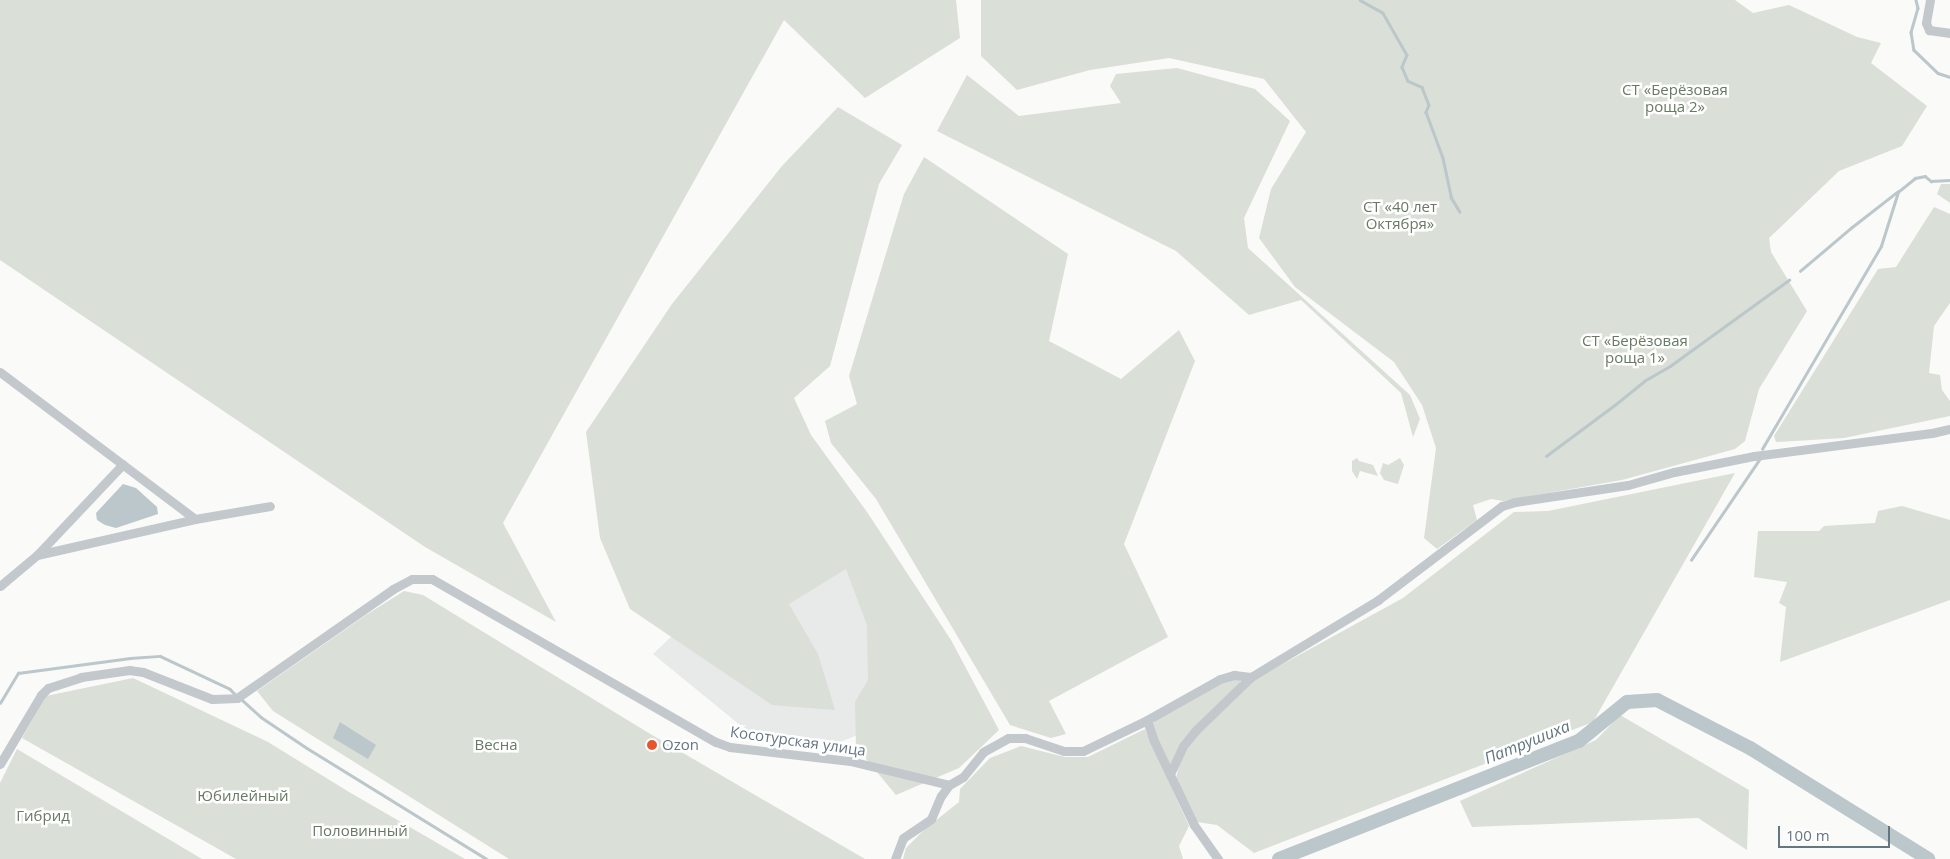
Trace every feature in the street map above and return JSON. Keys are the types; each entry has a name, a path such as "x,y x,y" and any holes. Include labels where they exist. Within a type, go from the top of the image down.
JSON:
{"street":[{"path":"1930,0 1926,24 1929,30 1950,34"},
{"path":"0,372 195,520"},
{"path":"1170,774 1184,746 1195,731 1251,677 1378,600 1502,506 1515,502 1628,485 1674,472 1754,456 1950,429"},
{"path":"0,573 4,583 37,556 123,464"},
{"path":"37,556 195,520 270,506"},
{"name":"Косотурская улица","path":"0,764 41,695 48,688 81,677 129,670 143,672 212,699 237,698 369,604 412,579 432,579 716,742 730,746 850,761 949,785"},
{"path":"895,859 903,838 931,819 941,796 949,785 963,777 983,752 1008,738 1025,738 1064,751 1083,751 1147,720 1220,678 1234,675 1251,677"},
{"path":"1147,720 1153,739 1194,825 1218,859"}],"shaded area":[{"path":"123,484 136,488 157,507 158,514 116,528 105,525 97,520 96,513"},
{"path":"847,562 886,636 878,727 840,742 746,730 653,654 673,635"},
{"path":"340,722 376,745 368,759 333,738"}],"green space":[{"path":"0,0 956,0 960,38 865,98 784,20 503,523 556,622 425,547 0,260"},
{"path":"981,0 1735,0 1753,13 1789,5 1857,37 1881,43 1871,63 1927,106 1902,146 1839,171 1769,238 1771,252 1807,311 1759,389 1745,441 1735,449 1622,480 1503,501 1491,499 1473,505 1477,520 1437,549 1424,538 1436,448 1422,405 1394,362 1295,287 1259,238 1271,189 1306,132 1264,79 1169,58 1090,70 1017,90 981,56"},
{"path":"1177,68 1255,89 1290,121 1244,218 1248,248 1410,395 1420,419 1413,437 1401,393 1301,300 1249,315 1176,251 937,131 967,75 1019,116 1121,103 1110,86 1116,74"},
{"path":"838,107 902,145 879,184 830,366 794,398 811,435 867,512 951,640 999,730 959,768 896,795 856,747 855,702 868,680 867,625 846,569 789,604 818,654 835,710 772,705 630,609 600,538 586,432 672,304 782,166"},
{"path":"924,157 1068,254 1049,341 1121,379 1179,330 1195,361 1124,544 1168,637 1049,701 1066,734 1051,738 1010,725 876,499 831,443 825,421 857,404 849,376 904,194"},
{"path":"1941,184 1950,184 1950,203 1937,194"},
{"path":"1934,207 1950,214 1950,303 1934,326 1929,373 1940,375 1942,390 1950,401 1950,416 1844,438 1776,442 1774,436 1878,269 1896,267"},
{"path":"1357,458 1359,461 1373,465 1378,476 1360,471 1357,479 1352,471 1352,461"},
{"path":"1400,458 1404,465 1398,484 1384,480 1380,473 1383,463 1388,465"},
{"path":"1735,473 1593,722 1254,853 1217,825 1197,822 1176,778 1181,758 1194,738 1248,683 1403,598 1514,512 1548,511"},
{"path":"1902,506 1950,520 1950,600 1780,662 1786,607 1779,603 1787,582 1754,577 1758,531 1819,531 1824,526 1875,523 1878,511"},
{"name":"Весна","path":"404,591 423,595 647,732 865,859 509,859 273,711 257,691 366,615"},
{"name":"Юбилейный","path":"133,678 268,742 349,792 465,859 236,859 22,738 46,696"},
{"path":"1224,679 1241,679 1239,685 1192,731 1171,766 1155,738 1152,726 1156,718"},
{"path":"1620,715 1749,790 1747,850 1698,818 1472,827 1460,801 1596,740"},
{"path":"1145,729 1189,826 1179,846 1183,859 903,859 906,848 925,829 959,802 960,789 990,758 1021,746 1065,757 1088,757"},
{"name":"Гибрид","path":"17,749 202,859 0,859 0,783"}],"waterway":[{"path":"1360,0 1383,13 1407,55 1402,67 1408,81 1422,87 1429,105 1426,112 1443,158 1451,197 1460,212"},
{"path":"1916,0 1918,8 1911,32 1914,50 1938,73 1950,77"},
{"path":"1762,449 1881,246 1898,192 1915,178 1925,176 1931,181 1950,180"},
{"path":"1800,271 1897,192"},
{"path":"1546,456 1644,381 1670,366 1789,280"},
{"path":"1691,560 1759,460"},
{"path":"0,703 18,673 130,658 160,656 230,689 236,695"},
{"path":"240,698 261,717 307,748 487,859"},
{"name":"Патрушиха","path":"1279,859 1579,741 1627,702 1657,700 1750,748 1928,859"}],"place":[{"name":"Ozon","path":"652,745"}],"park label":[{"name":"СТ «Берёзовая роща 2»","path":"1675,98"},
{"name":"СТ «40 лет Октября»","path":"1400,214"},
{"name":"СТ «Берёзовая роща 1»","path":"1635,348"},
{"name":"Половинный","path":"360,831"}]}
